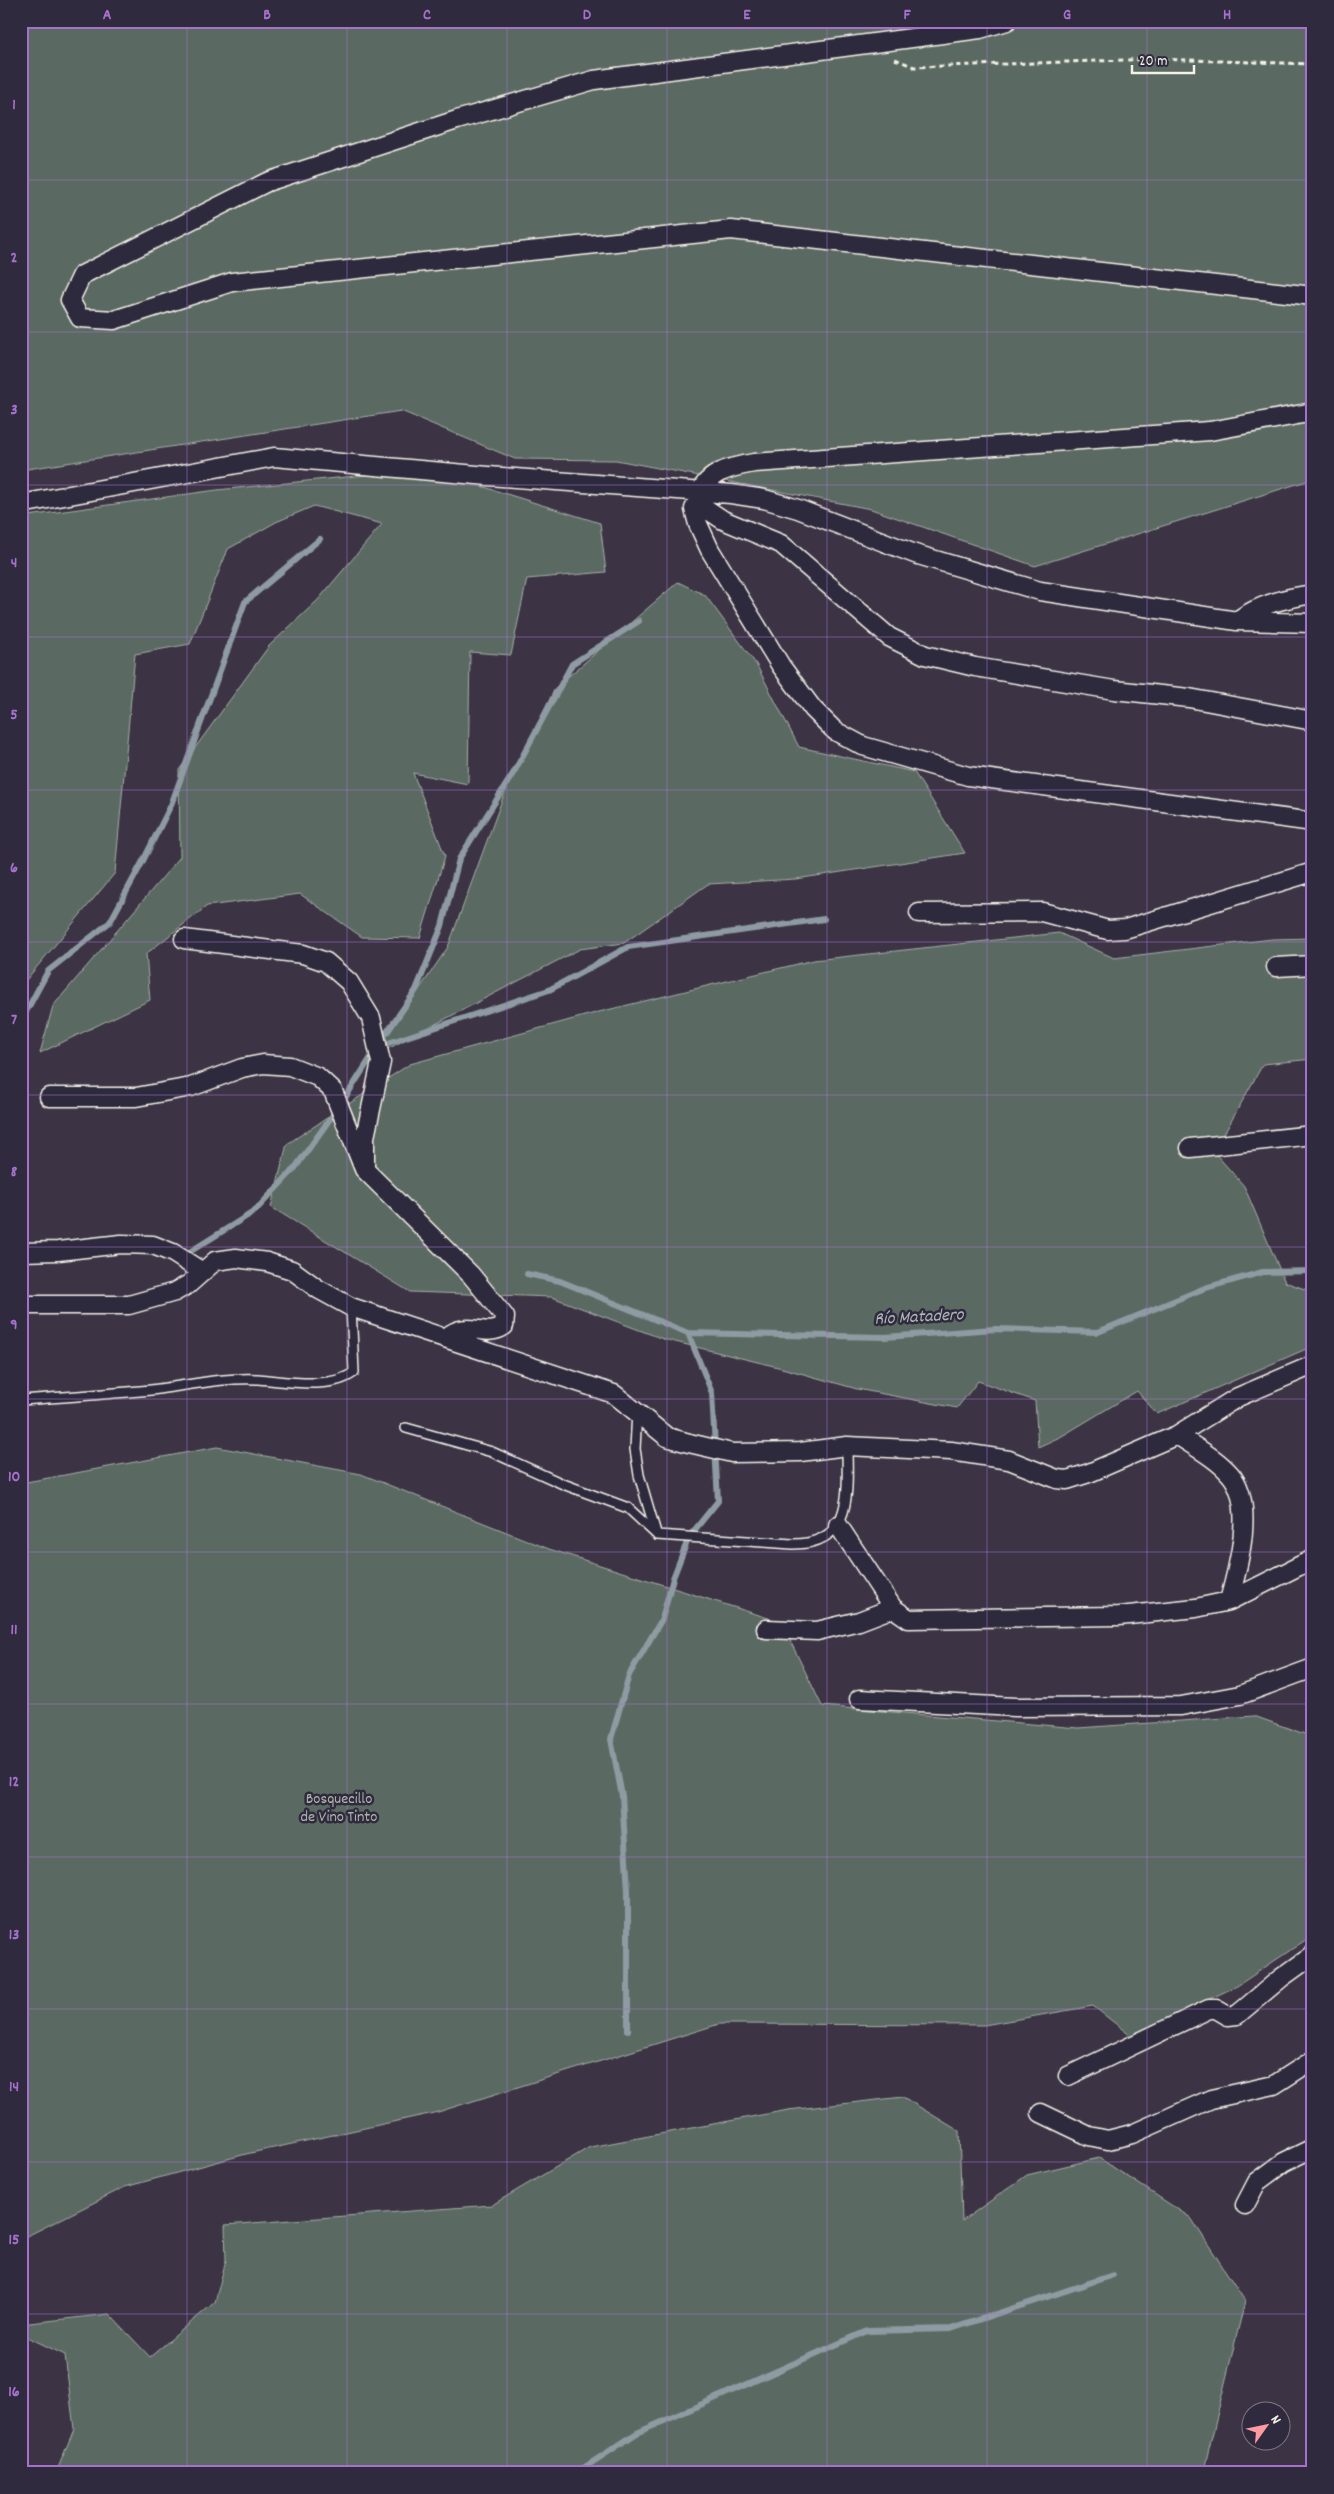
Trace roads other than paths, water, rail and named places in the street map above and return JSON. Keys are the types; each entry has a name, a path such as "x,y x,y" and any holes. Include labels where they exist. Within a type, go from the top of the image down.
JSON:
{"street":[{"path":"1007,21 980,29 594,80 457,120 267,182 82,275 70,300 80,318 114,320 232,282 731,230 1313,296"},
{"path":"1313,412 1210,431 754,463 732,467 715,474 702,485 694,509 698,524 710,550 781,666 812,709 835,731 863,746 968,776 1313,822"},
{"path":"21,504 274,457 698,496 764,499 798,509 915,554 1040,590 1238,621 1313,623"},
{"path":"698,496 705,508 723,520 781,544 889,637 925,655 974,667 1114,690 1189,698 1313,722"},
{"path":"1238,621 1250,612 1266,605 1313,594"},
{"path":"919,913 1042,912 1108,930 1125,929 1313,872"},
{"path":"184,939 303,954 326,962 350,982 371,1018 381,1062 365,1136 365,1171"},
{"path":"1276,967 1313,965"},
{"path":"49,1097 136,1097 191,1087 242,1068 263,1064 290,1066 318,1078 333,1091 365,1171 471,1275 505,1317 504,1326 497,1331 462,1328 447,1337"},
{"path":"1190,1148 1313,1135"},
{"path":"21,1252 58,1251 121,1244 153,1245 173,1254 201,1271"},
{"path":"21,1305 129,1305 175,1292 189,1284 201,1271 215,1261 236,1258 267,1262 292,1270 318,1289 351,1307 447,1337 614,1394 667,1437 732,1453 800,1452 846,1446 951,1452 1008,1460 1057,1479 1067,1480 1089,1473 1177,1435 1238,1397 1313,1365"},
{"path":"1177,1435 1231,1475 1243,1501 1240,1560 1229,1601"},
{"path":"838,1525 893,1608 909,1619 1119,1616 1196,1608 1229,1601 1313,1559"},
{"path":"766,1629 817,1631 859,1622 893,1608"},
{"path":"859,1699 1015,1707 1181,1706 1240,1695 1313,1668"},
{"path":"1068,2076 1208,2009 1216,2009 1228,2016 1237,2015 1280,1978 1313,1955"},
{"path":"1041,2113 1089,2136 1108,2140 1132,2134 1211,2099 1274,2085 1313,2060"},
{"path":"1245,2205 1257,2182 1284,2162 1313,2148"}],"lane":[{"path":"21,1400 152,1390 213,1381 255,1379 284,1382 339,1381 354,1372 351,1307"},
{"path":"637,1411 635,1449 639,1474 657,1535"},
{"path":"406,1428 492,1452 563,1484 628,1508 657,1535 808,1544 830,1533 838,1525 847,1503 846,1446"}],"waterway":[{"path":"21,1021 48,971 110,922 143,861 171,805 245,602 320,539"},
{"path":"380,1042 416,990 442,926 459,859 514,772 572,664 639,621"},
{"path":"379,1046 549,990 628,947 824,919"},
{"path":"183,1256 255,1211 295,1168 347,1095 375,1051"},
{"name":"Río Matadero","path":"527,1274 560,1281 688,1333 885,1337 994,1329 1098,1332 1205,1288 1263,1272 1313,1271"},
{"path":"628,2030 628,1891 622,1796 611,1739 629,1675 662,1619 673,1578 689,1537 718,1501 712,1393 688,1333"},
{"path":"576,2473 637,2433 867,2331 951,2329 1113,2275"}],"park label":[{"name":"Bosquecillo de Vino Tinto","path":"339,1808"}]}
